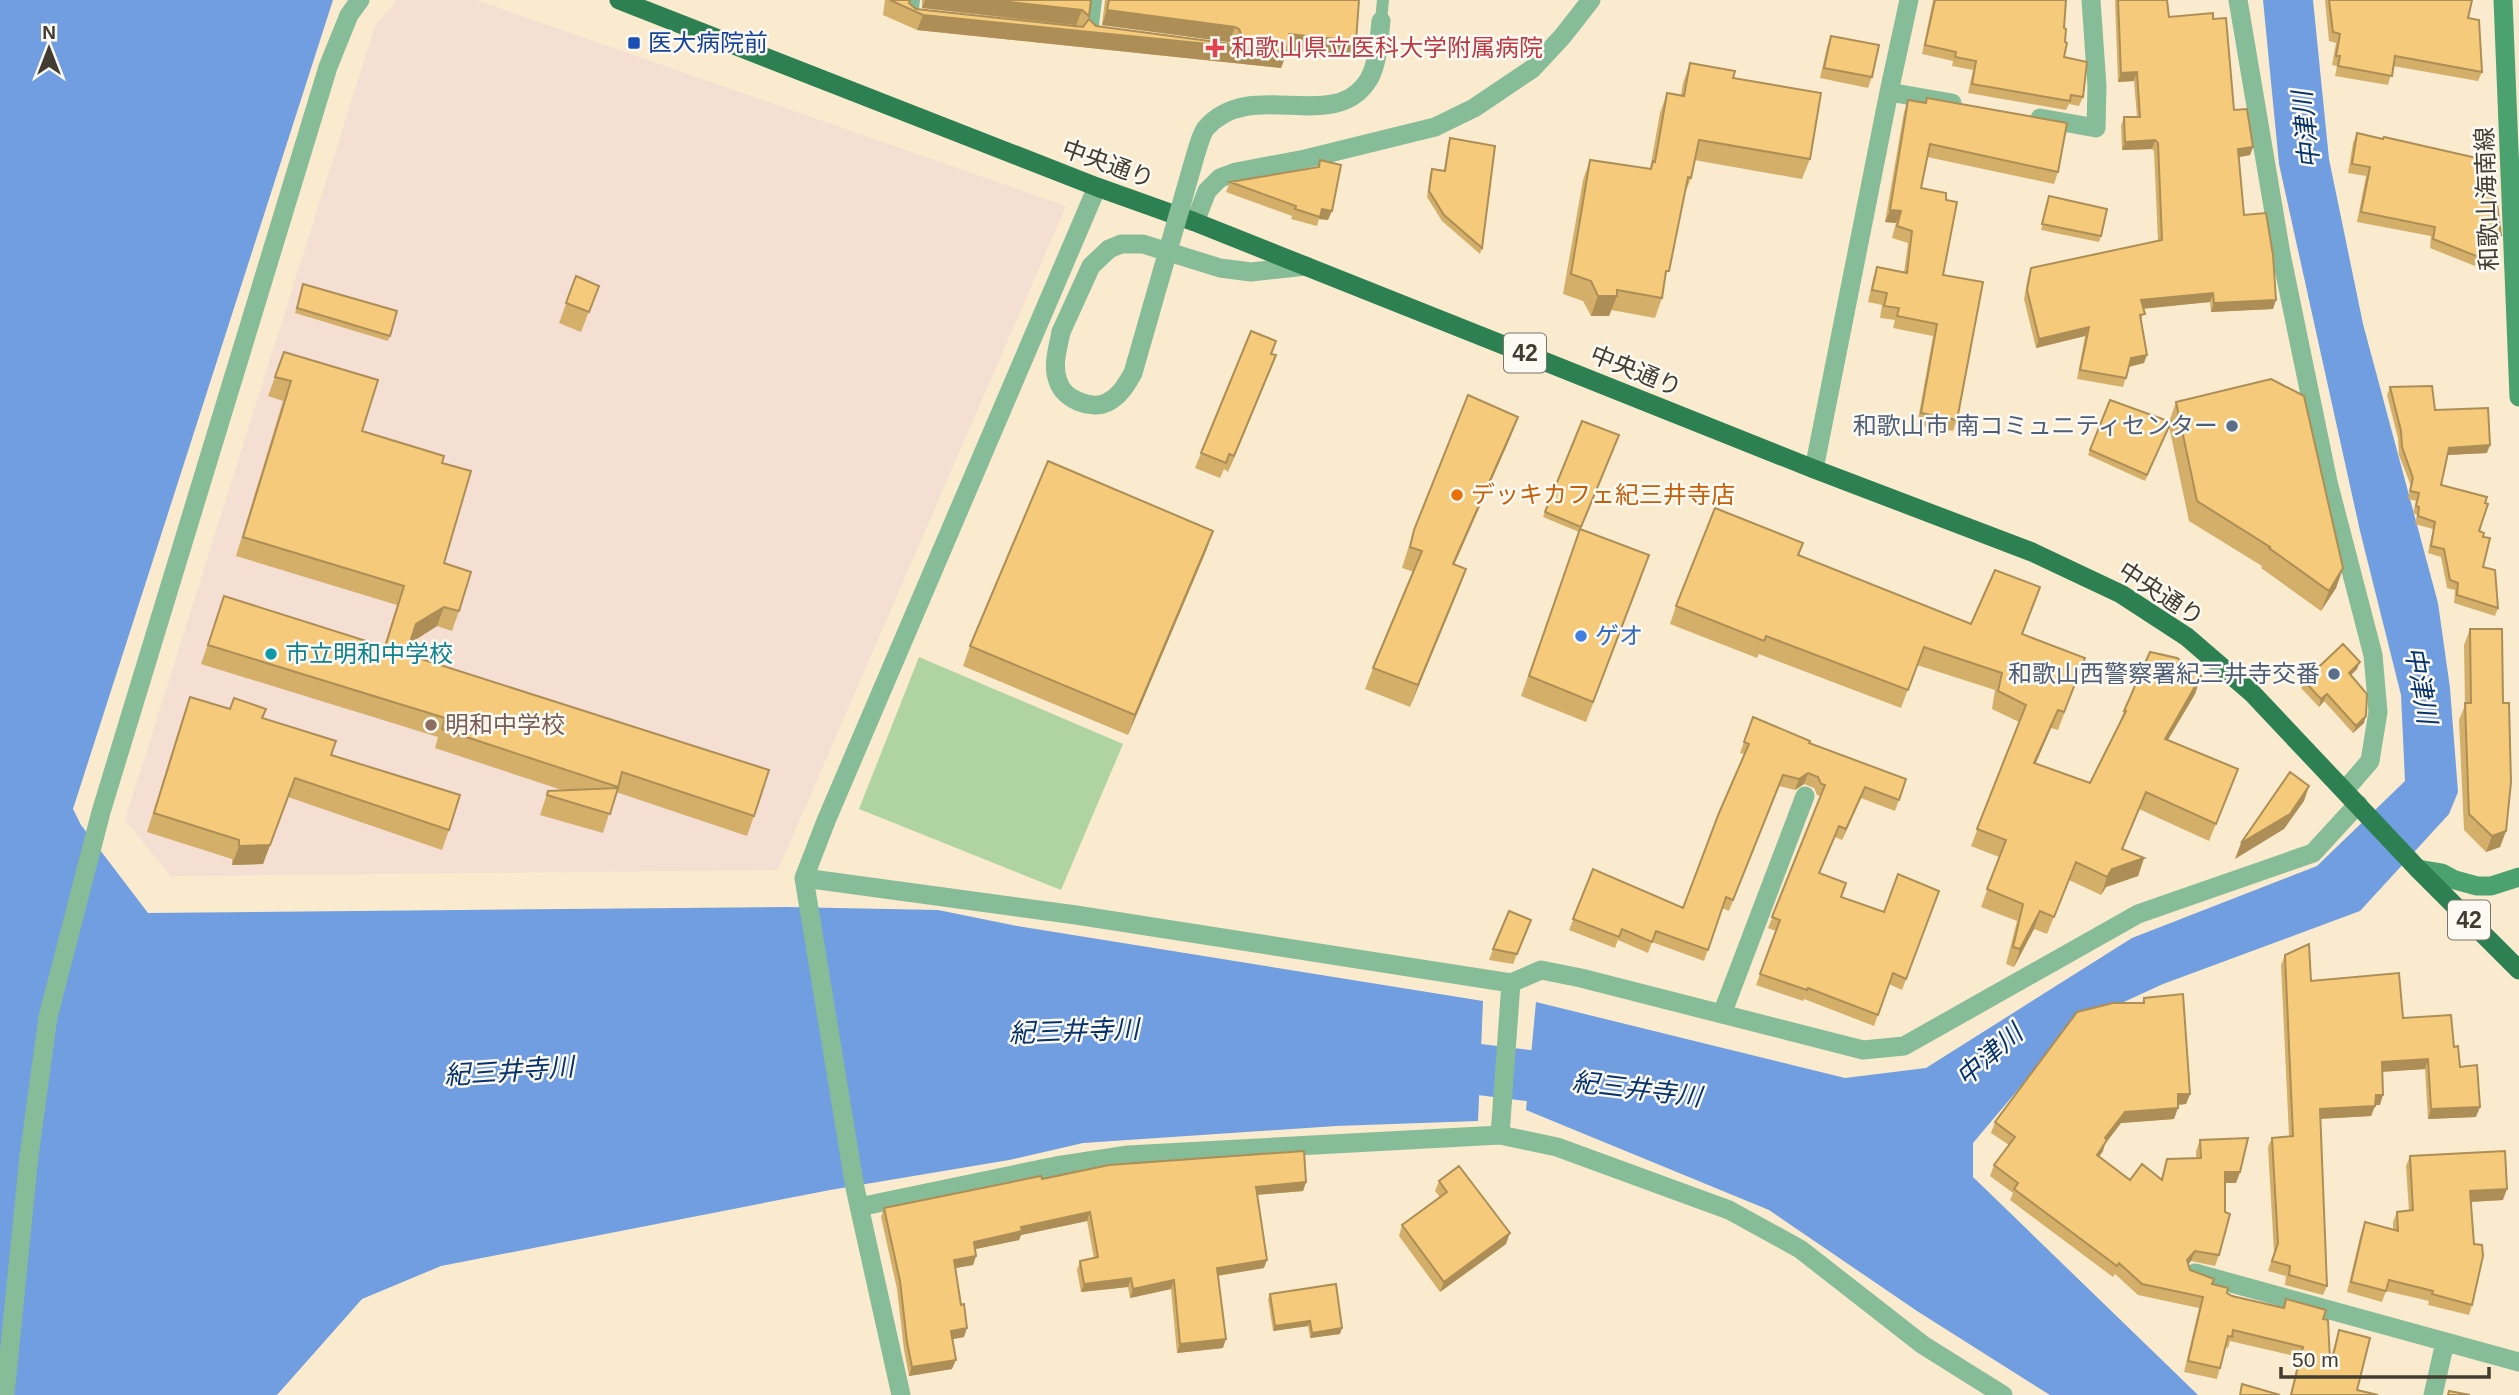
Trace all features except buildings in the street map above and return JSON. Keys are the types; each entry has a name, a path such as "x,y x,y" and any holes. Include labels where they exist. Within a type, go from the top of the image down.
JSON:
{"highway":[{"name":"中央通り","path":"619,0 1097,187 1195,222 2032,552 2121,594 2187,637 2252,693 2418,869 2519,970"}],"main road":[{"name":"和歌山海南線","path":"2503,0 2519,397"},
{"path":"2418,869 2442,873 2465,884 2477,886 2491,886 2519,877"}],"street":[{"path":"5,1395 29,1156 48,1017 101,812 328,66 349,15 360,0"},
{"path":"1195,222 1207,191 1220,178 1236,172 1305,159 1436,127 1455,119 1532,69 1591,0"},
{"path":"1814,468 1909,0"},
{"path":"2019,115 2096,128 2098,86 2091,0"},
{"path":"806,888 1076,915 1511,990 1541,970 1863,1050 1903,1046 2138,914 2313,853 2356,802 2370,761 2378,712 2374,655 2325,468 2281,254 2238,0"},
{"path":"1306,266 1251,272 1220,268 1143,244 1121,244 1109,249 1091,266 1061,332 1055,360 1058,381 1064,393 1093,405 1106,404 1123,391 1133,373 1196,153 1205,130 1226,111 1262,103 1321,107 1352,97 1369,79 1377,54 1381,21"},
{"path":"1889,92 1967,106"},
{"path":"901,1395 857,1197 806,888 826,821 1097,187"},
{"path":"1722,1014 1805,796"},
{"path":"1501,1126 1511,990"},
{"path":"857,1197 1128,1155 1501,1126 1729,1210 1800,1249 1923,1345 2003,1395"},
{"path":"2195,1273 2519,1362"},
{"path":"2433,1395 2445,1342"}],"lane":[{"path":"914,0 912,16 926,18"},
{"path":"1096,0 1092,33 1105,35"},
{"path":"1381,21 1383,0"}],"shaded area":[{"path":"397,0 476,0 1066,206 778,870 171,876 125,820 375,26"}],"green space":[{"path":"919,657 1123,744 1061,890 859,809"}],"water":[{"path":"0,0 333,0 73,809 81,825 148,913 787,907 938,910 1017,926 1483,1001 1478,1121 1336,1126 1083,1143 1009,1160 830,1190 441,1266 362,1299 277,1395 0,1395"},
{"name":"中津川","path":"2263,0 2313,0 2329,159 2363,324 2438,603 2450,688 2458,792 2449,814 2360,911 2163,984 2078,1023 2053,1048 1973,1143 1973,1177 2198,1395 2050,1395 1917,1311 1769,1210 1526,1110 1536,1002 1845,1078 1926,1068 2132,938 2317,866 2405,781 2401,695 2360,531 2279,164"}],"waterway":[{"name":"紀三井寺川","path":"1410,1061 1597,1084"}],"place":[{"name":"医大病院前","path":"634,43"},
{"name":"和歌山県立医科大学附属病院","path":"1215,48"},
{"name":"和歌山市 南コミュニティセンター","path":"2232,426"},
{"name":"デッキカフェ紀三井寺店","path":"1457,495"},
{"name":"ゲオ","path":"1581,636"},
{"name":"市立明和中学校","path":"271,654"},
{"name":"和歌山西警察署紀三井寺交番","path":"2334,674"},
{"name":"明和中学校","path":"431,725"}]}
